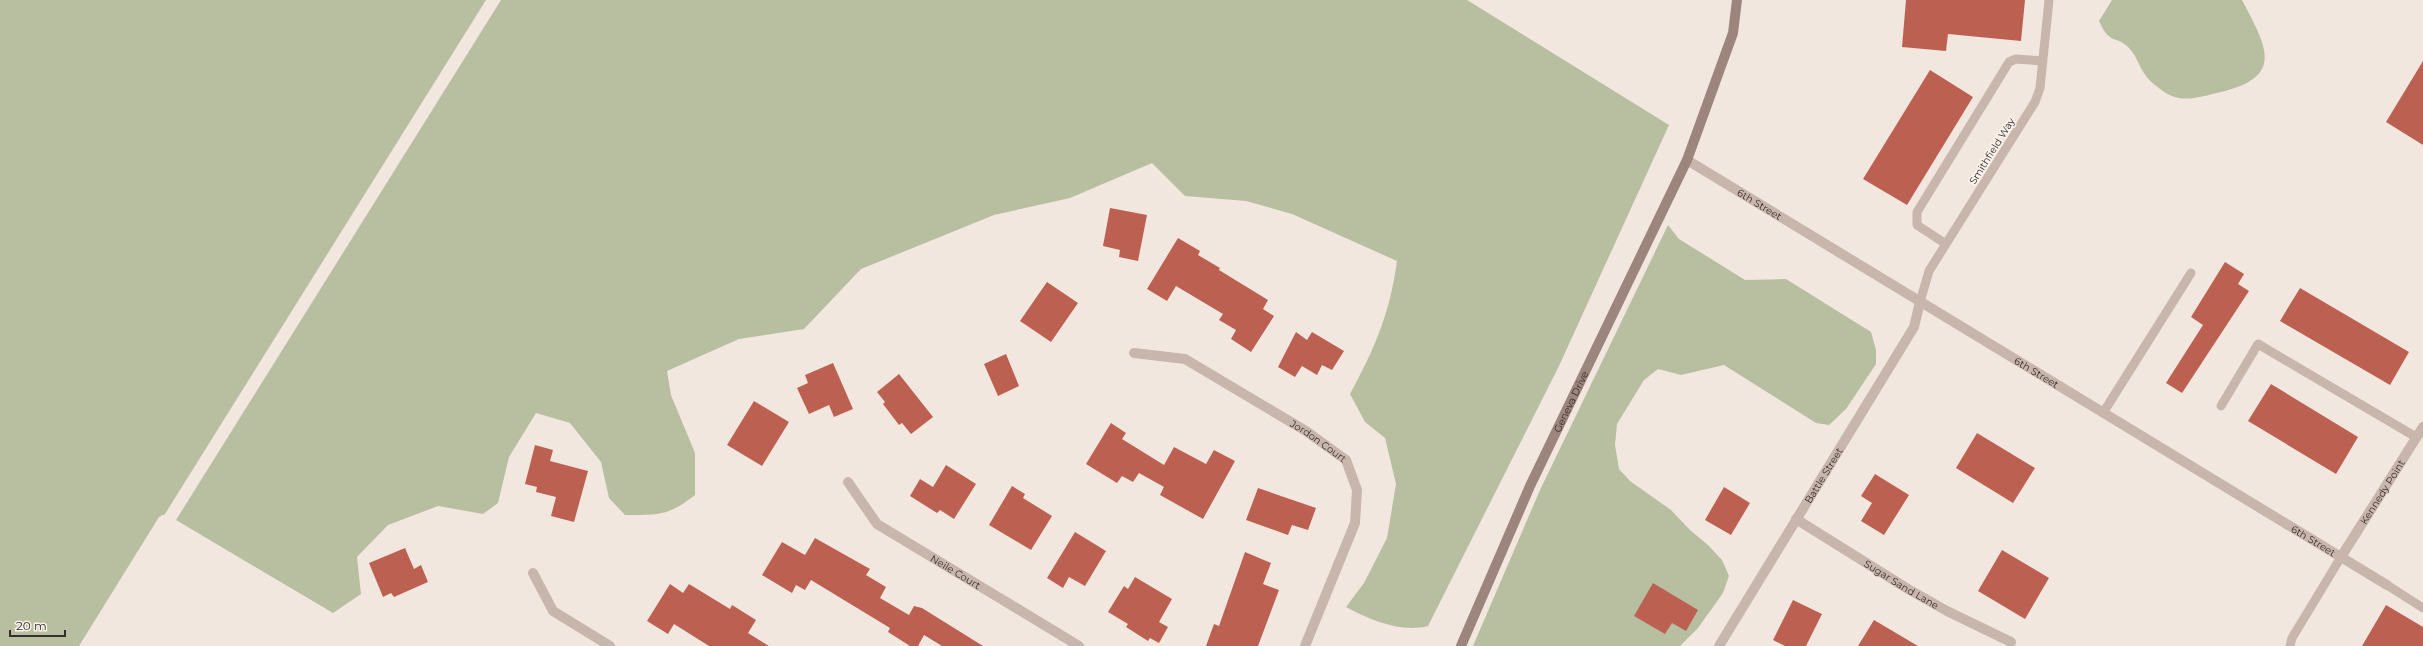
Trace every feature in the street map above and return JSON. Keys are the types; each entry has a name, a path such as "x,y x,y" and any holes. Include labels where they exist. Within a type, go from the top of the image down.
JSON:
{"main road":[{"name":"Geneva Drive","path":"1461,646 1530,486 1688,160 1733,33 1737,0"}],"street":[{"name":"6th Street","path":"1688,160 2387,585"},
{"name":"Battle Street","path":"1719,646 1914,327 1920,302"},
{"name":"Jordon Court","path":"1134,353 1185,359 1306,431 1346,460 1357,490 1355,523 1305,646"},
{"name":"Kennedy Point","path":"2341,557 2423,427"},
{"name":"Neile Court","path":"848,482 877,524 1079,646"},
{"name":"Sugar Sand Lane","path":"1796,519 1908,590 2011,642"},
{"path":"533,573 553,612 610,646"}],"lane":[{"name":"Smithfield Way","path":"1920,302 1929,271 2036,102 2040,88 2049,0"},
{"path":"1946,244 1917,225 1917,212 2009,62 2016,59 2043,61"},
{"path":"2103,413 2191,273"},
{"path":"2221,406 2258,344 2416,437"},
{"path":"2290,646 2292,638 2341,557"},
{"path":"2387,585 2423,608"}],"green space":[{"path":"0,0 486,0 165,514 159,517 79,646 0,646"},
{"path":"501,0 1467,0 1669,125 1559,366 1428,626 1407,628 1386,624 1375,621 1346,607 1364,583 1387,538 1396,484 1385,438 1365,422 1350,394 1367,361 1386,314 1397,261 1292,214 1246,201 1185,196 1152,163 1070,198 994,215 861,269 804,329 739,339 667,371 671,395 695,453 695,495 670,511 646,515 625,515 609,498 601,462 570,423 536,413 509,457 498,503 483,514 438,506 388,525 357,557 361,594 333,613 176,520"},
{"path":"2112,0 2242,0 2258,32 2263,46 2265,58 2262,69 2254,79 2239,87 2201,97 2178,98 2169,95 2158,88 2148,78 2134,55 2125,44 2110,37 2103,29 2099,21"},
{"path":"1668,225 1679,239 1745,280 1786,279 1871,332 1876,350 1876,364 1846,409 1829,425 1816,423 1724,365 1681,375 1658,369 1644,380 1617,424 1615,445 1619,469 1630,481 1671,510 1722,560 1729,576 1723,593 1698,628 1680,646 1473,646 1540,490"}],"building":[{"path":"1906,0 2025,0 2021,41 1948,34 1946,51 1902,47"},
{"path":"2423,61 2423,145 2386,122"},
{"path":"1930,70 1973,97 1907,205 1863,179"},
{"path":"1110,208 1147,215 1138,261 1119,257 1120,250 1103,246"},
{"path":"1178,238 1200,251 1198,255 1220,268 1219,270 1268,300 1263,309 1274,316 1251,352 1231,339 1236,330 1219,320 1223,314 1176,286 1167,301 1147,289"},
{"path":"2225,262 2244,274 2238,284 2249,291 2182,393 2166,383 2203,325 2191,317"},
{"path":"1047,282 1078,303 1051,342 1020,321"},
{"path":"2300,288 2409,352 2390,385 2280,321"},
{"path":"1296,332 1307,340 1312,332 1344,351 1332,370 1322,365 1317,375 1302,366 1295,377 1278,367"},
{"path":"1006,354 1019,386 998,396 984,364"},
{"path":"833,363 853,409 834,417 829,405 809,414 797,388 808,383 805,375"},
{"path":"899,374 933,417 911,434 902,423 899,425 883,404 885,402 877,392"},
{"path":"2271,384 2358,437 2336,474 2248,421"},
{"path":"754,401 789,422 762,466 727,445"},
{"path":"1111,423 1126,433 1122,439 1164,465 1174,447 1206,464 1214,450 1235,461 1203,519 1160,495 1164,487 1139,473 1133,482 1122,476 1117,483 1086,464"},
{"path":"1977,433 2035,468 2013,503 1956,468"},
{"path":"535,445 553,450 550,461 588,471 574,522 551,516 556,497 536,492 537,487 525,484"},
{"path":"946,465 976,484 954,519 940,510 937,513 910,496 920,479 933,487"},
{"path":"1875,474 1909,495 1884,535 1861,521 1872,503 1861,496"},
{"path":"1012,486 1025,494 1023,498 1052,516 1031,550 989,525"},
{"path":"1724,487 1750,503 1731,535 1705,520"},
{"path":"1258,488 1316,508 1308,530 1292,525 1288,535 1246,520"},
{"path":"1075,532 1106,551 1085,586 1069,577 1063,588 1047,578"},
{"path":"815,538 870,569 866,575 886,587 880,598 909,615 914,606 922,608 983,646 942,646 924,635 918,646 910,646 888,632 890,628 811,580 805,590 796,585 792,593 762,575 782,542 805,555"},
{"path":"405,548 414,569 421,565 428,582 394,597 391,593 383,597 369,563"},
{"path":"2002,550 2049,578 2025,619 1978,591"},
{"path":"1245,552 1271,563 1263,584 1279,590 1258,646 1206,646 1214,624 1219,626"},
{"path":"1135,577 1172,599 1159,622 1168,627 1159,643 1150,638 1148,641 1126,627 1128,624 1108,612 1124,586 1128,589"},
{"path":"1653,583 1698,610 1686,631 1672,623 1665,634 1634,616"},
{"path":"670,584 683,593 689,584 730,609 732,605 756,620 748,633 769,646 709,646 674,624 668,634 647,621"},
{"path":"1793,600 1822,614 1806,646 1785,646 1773,640"},
{"path":"2386,605 2423,627 2423,646 2362,646"},
{"path":"1874,620 1918,646 1858,646"}]}
